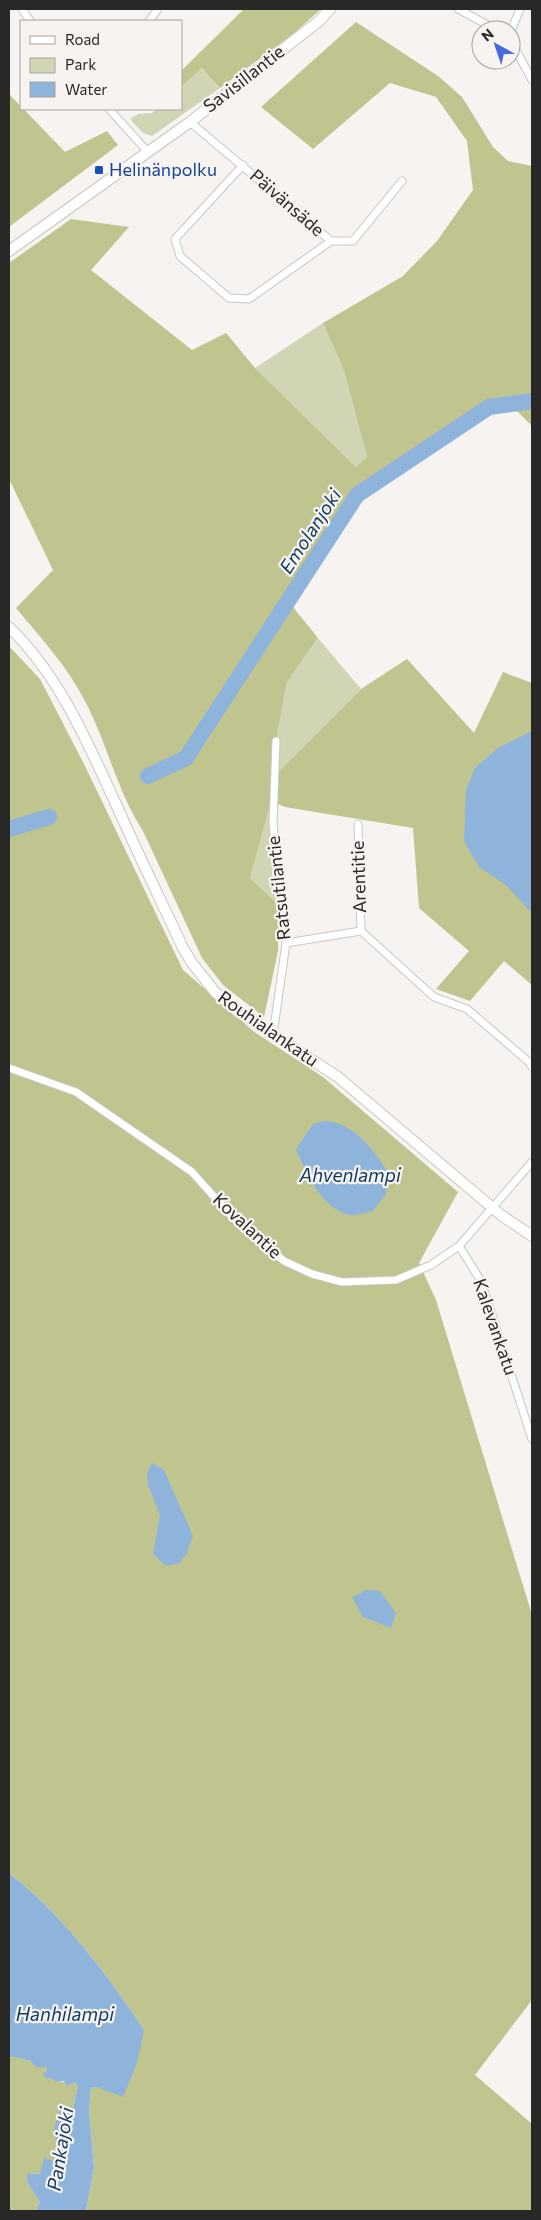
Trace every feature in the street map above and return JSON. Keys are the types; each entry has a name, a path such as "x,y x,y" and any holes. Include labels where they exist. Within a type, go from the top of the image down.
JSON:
{"street":[{"path":"22,9 29,20"},
{"path":"150,20 155,16 158,9"},
{"name":"Savisillantie","path":"9,251 190,122 319,21 330,9"},
{"path":"458,9 478,20"},
{"path":"521,60 532,80"},
{"path":"110,110 147,151"},
{"name":"Päivänsäde","path":"190,122 244,165 331,241 353,241 402,181"},
{"path":"244,165 175,239 180,256 229,298 250,299 331,241"},
{"name":"Rouhialankatu","path":"9,626 44,668 77,723 192,963 215,992 237,1011 338,1077 493,1208 532,1236"},
{"name":"Ratsutilantie","path":"273,1035 286,943 273,824 276,741"},
{"name":"Arentitie","path":"358,824 361,931"},
{"path":"286,943 361,931 434,996 467,1009 529,1062 532,1067"},
{"name":"Kovalantie","path":"9,1068 76,1092 84,1097 192,1172 233,1218 284,1261 312,1274 342,1282 396,1280 431,1265 459,1246 532,1162"},
{"name":"Kalevankatu","path":"459,1246 481,1281 532,1439"}],"green space":[{"path":"244,9 321,9 293,34 220,88 202,68 182,86 182,70"},
{"path":"356,22 438,76 462,97 493,147 508,161 532,166 532,426 518,412 489,407 357,495 288,601 318,638 287,682 276,741 275,775 361,689 407,659 474,733 503,672 532,683 532,985 504,961 470,1001 436,989 469,951 419,908 413,828 285,807 273,802 273,795 250,878 279,905 278,951 264,1017 223,985 202,958 143,831 126,800 100,733 85,701 62,664 16,608 53,570 9,479 9,263 71,219 129,227 91,270 192,350 226,333 255,368 356,467 367,457 344,371 323,323 403,276 437,241 473,190 467,141 436,97 390,83 313,149 261,107"},
{"path":"202,68 220,88 152,136 143,133 130,119 138,114 152,113 156,110 182,110 182,86"},
{"path":"10,95 20,105 20,110 24,110 65,152 107,131 118,145 9,227"},
{"path":"323,323 344,371 367,457 356,467 255,368"},
{"path":"318,638 361,689 274,776 276,741 287,682"},
{"path":"9,646 40,679 85,766 183,970 253,1031 323,1077 458,1192 419,1263 436,1300 532,1615 532,2000 475,2075 532,2124 532,2211 86,2211 94,2168 89,2110 91,2088 97,2087 144,2030 99,1966 65,1926 29,1889 9,1873"},
{"path":"274,792 279,905 250,878"},
{"path":"9,2056 46,2067 47,2072 44,2076 47,2078 48,2076 57,2082 75,2082 78,2086 57,2162 40,2174 29,2173 27,2182 40,2202 35,2211 9,2211"}],"water":[{"path":"532,731 532,913 506,885 479,867 464,841 466,790 475,768 498,748"},
{"name":"Ahvenlampi","path":"324,1121 345,1126 354,1132 370,1147 389,1174 386,1194 373,1211 350,1215 340,1211 323,1198 310,1179 296,1149 313,1124"},
{"path":"152,1463 164,1470 193,1536 186,1555 179,1563 166,1566 153,1554 160,1515 148,1485 147,1473"},
{"path":"367,1590 380,1591 396,1613 391,1628 363,1617 352,1597"},
{"name":"Hanhilampi","path":"9,1873 29,1889 65,1926 99,1966 144,2030 137,2063 123,2097 97,2087 91,2088 89,2110 94,2168 86,2211 35,2211 40,2202 27,2182 28,2173 40,2174 44,2158 57,2162 61,2149 53,2132 60,2110 72,2113 78,2086 75,2082 67,2086 64,2081 57,2082 48,2077 47,2079 44,2076 44,2072 47,2072 46,2067 36,2067 31,2061 9,2056"}],"waterway":[{"name":"Emolanjoki","path":"148,776 186,758 357,495 489,407 532,401"},
{"path":"9,829 49,817"}],"place":[{"name":"Helinänpolku","path":"99,170"}],"water label":[{"name":"Pankajoki","path":"60,2149"}]}
